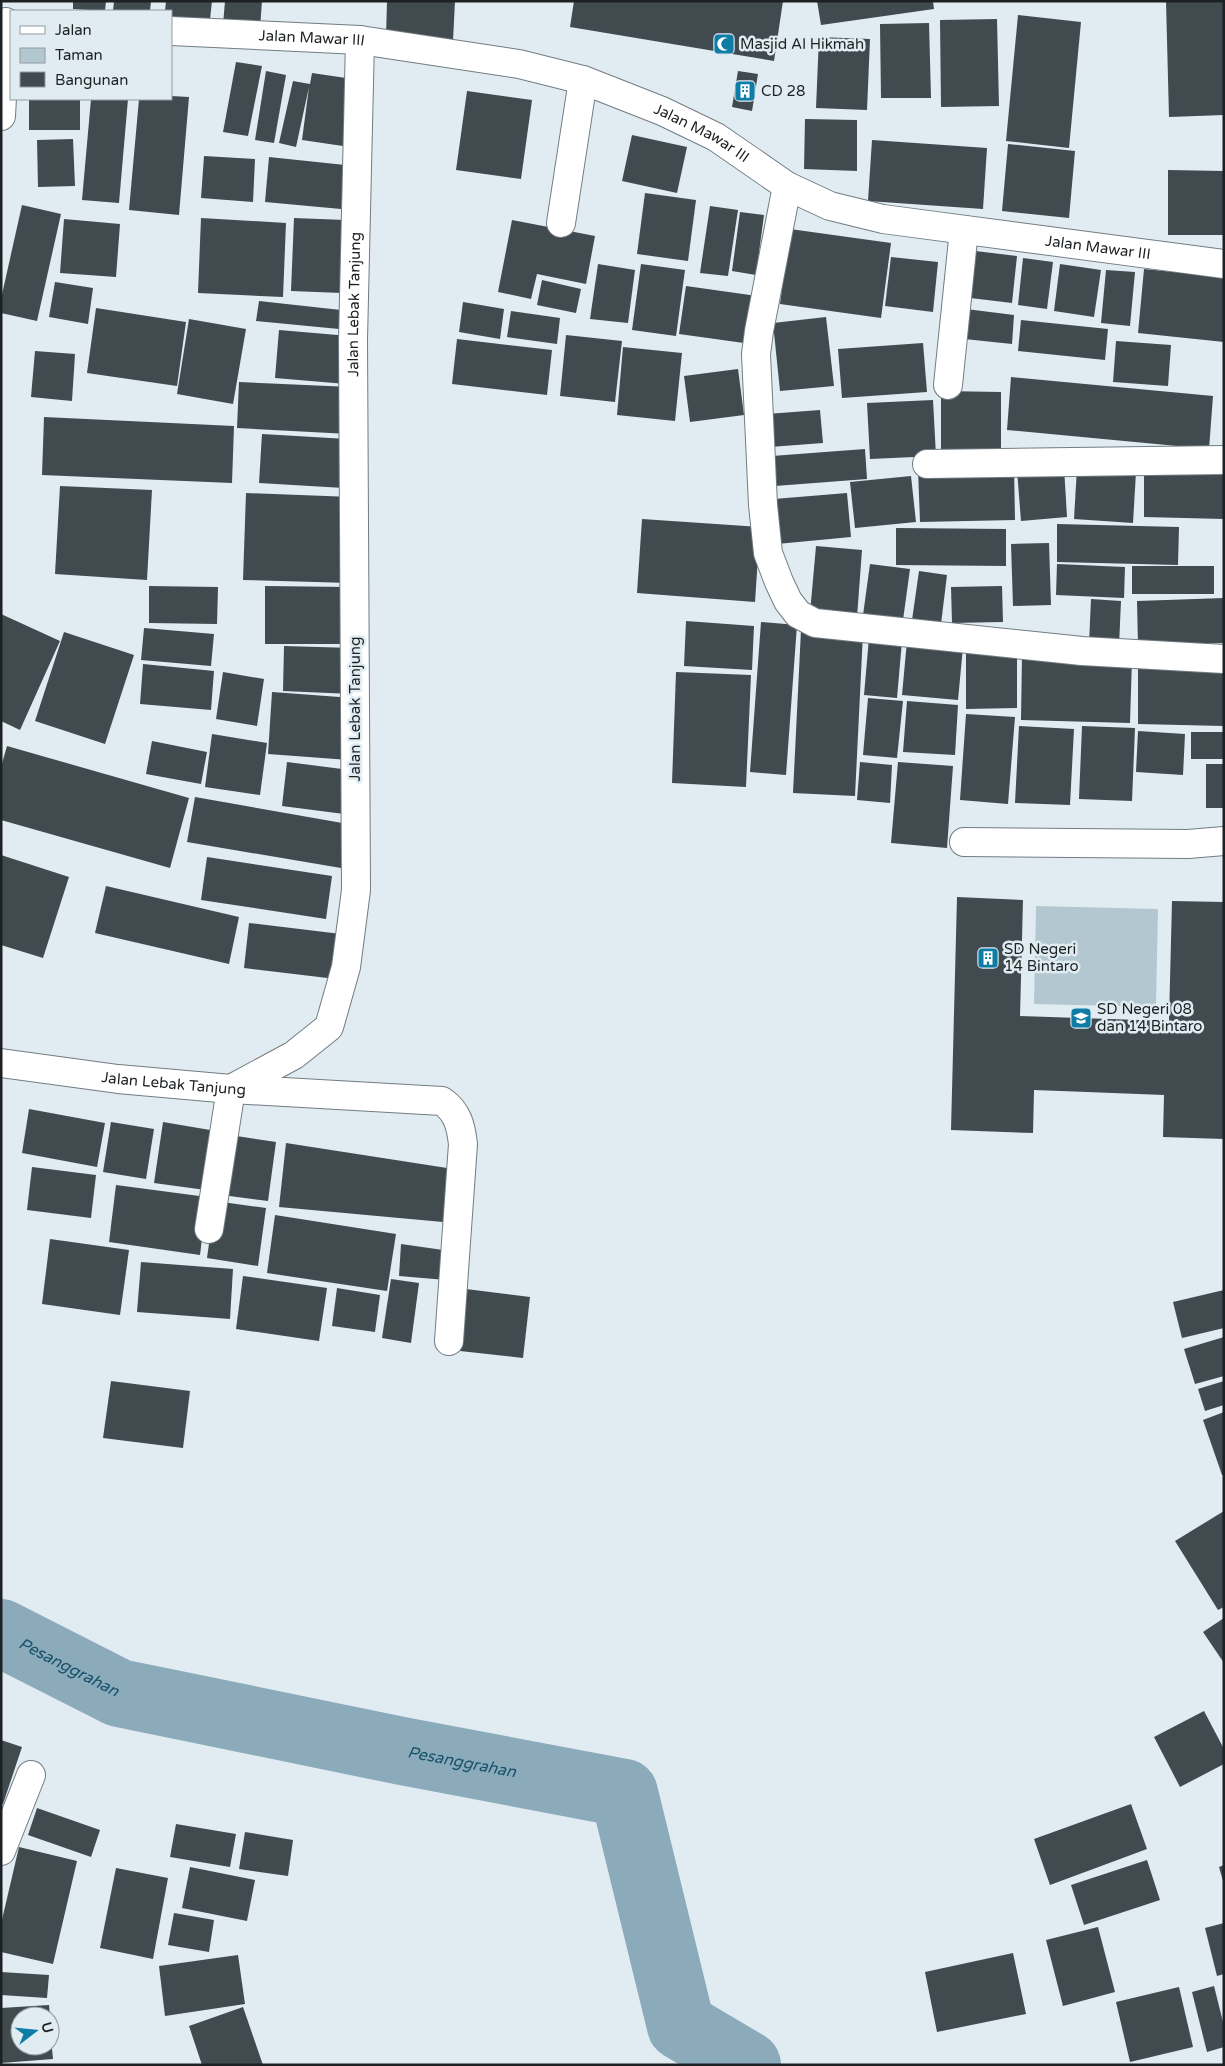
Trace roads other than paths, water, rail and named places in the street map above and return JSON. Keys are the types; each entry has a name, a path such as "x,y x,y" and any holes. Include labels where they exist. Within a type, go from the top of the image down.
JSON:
{"street":[{"path":"1,116 8,16"},
{"name":"Jalan Mawar III","path":"172,31 360,40 519,64 583,80 662,110 716,137 787,186 830,206 883,219 1224,264"},
{"name":"Jalan Lebak Tanjung","path":"1,1063 118,1079 231,1089 294,1055 329,1026 346,967 356,890 352,340 360,40"},
{"path":"561,223 583,80"},
{"path":"787,186 759,331 756,377 763,506 768,553 788,601 798,614 815,623 996,643 1082,651 1224,659"},
{"path":"948,385 964,230"},
{"path":"927,464 1224,460"},
{"path":"964,842 1188,844 1224,841"},
{"path":"209,1228 231,1089 442,1101 455,1114 460,1126 463,1144 449,1341"},
{"path":"1,1851 31,1775"}],"waterway":[{"name":"Pesanggrahan","path":"1,1633 119,1693 402,1751 624,1793 681,2026 747,2065"}],"place":[{"name":"Masjid Al Hikmah","path":"724,44"},
{"name":"CD 28","path":"745,91"},
{"name":"SD Negeri 14 Bintaro","path":"988,958"},
{"name":"SD Negeri 08 dan 14 Bintaro","path":"1081,1018"}]}
